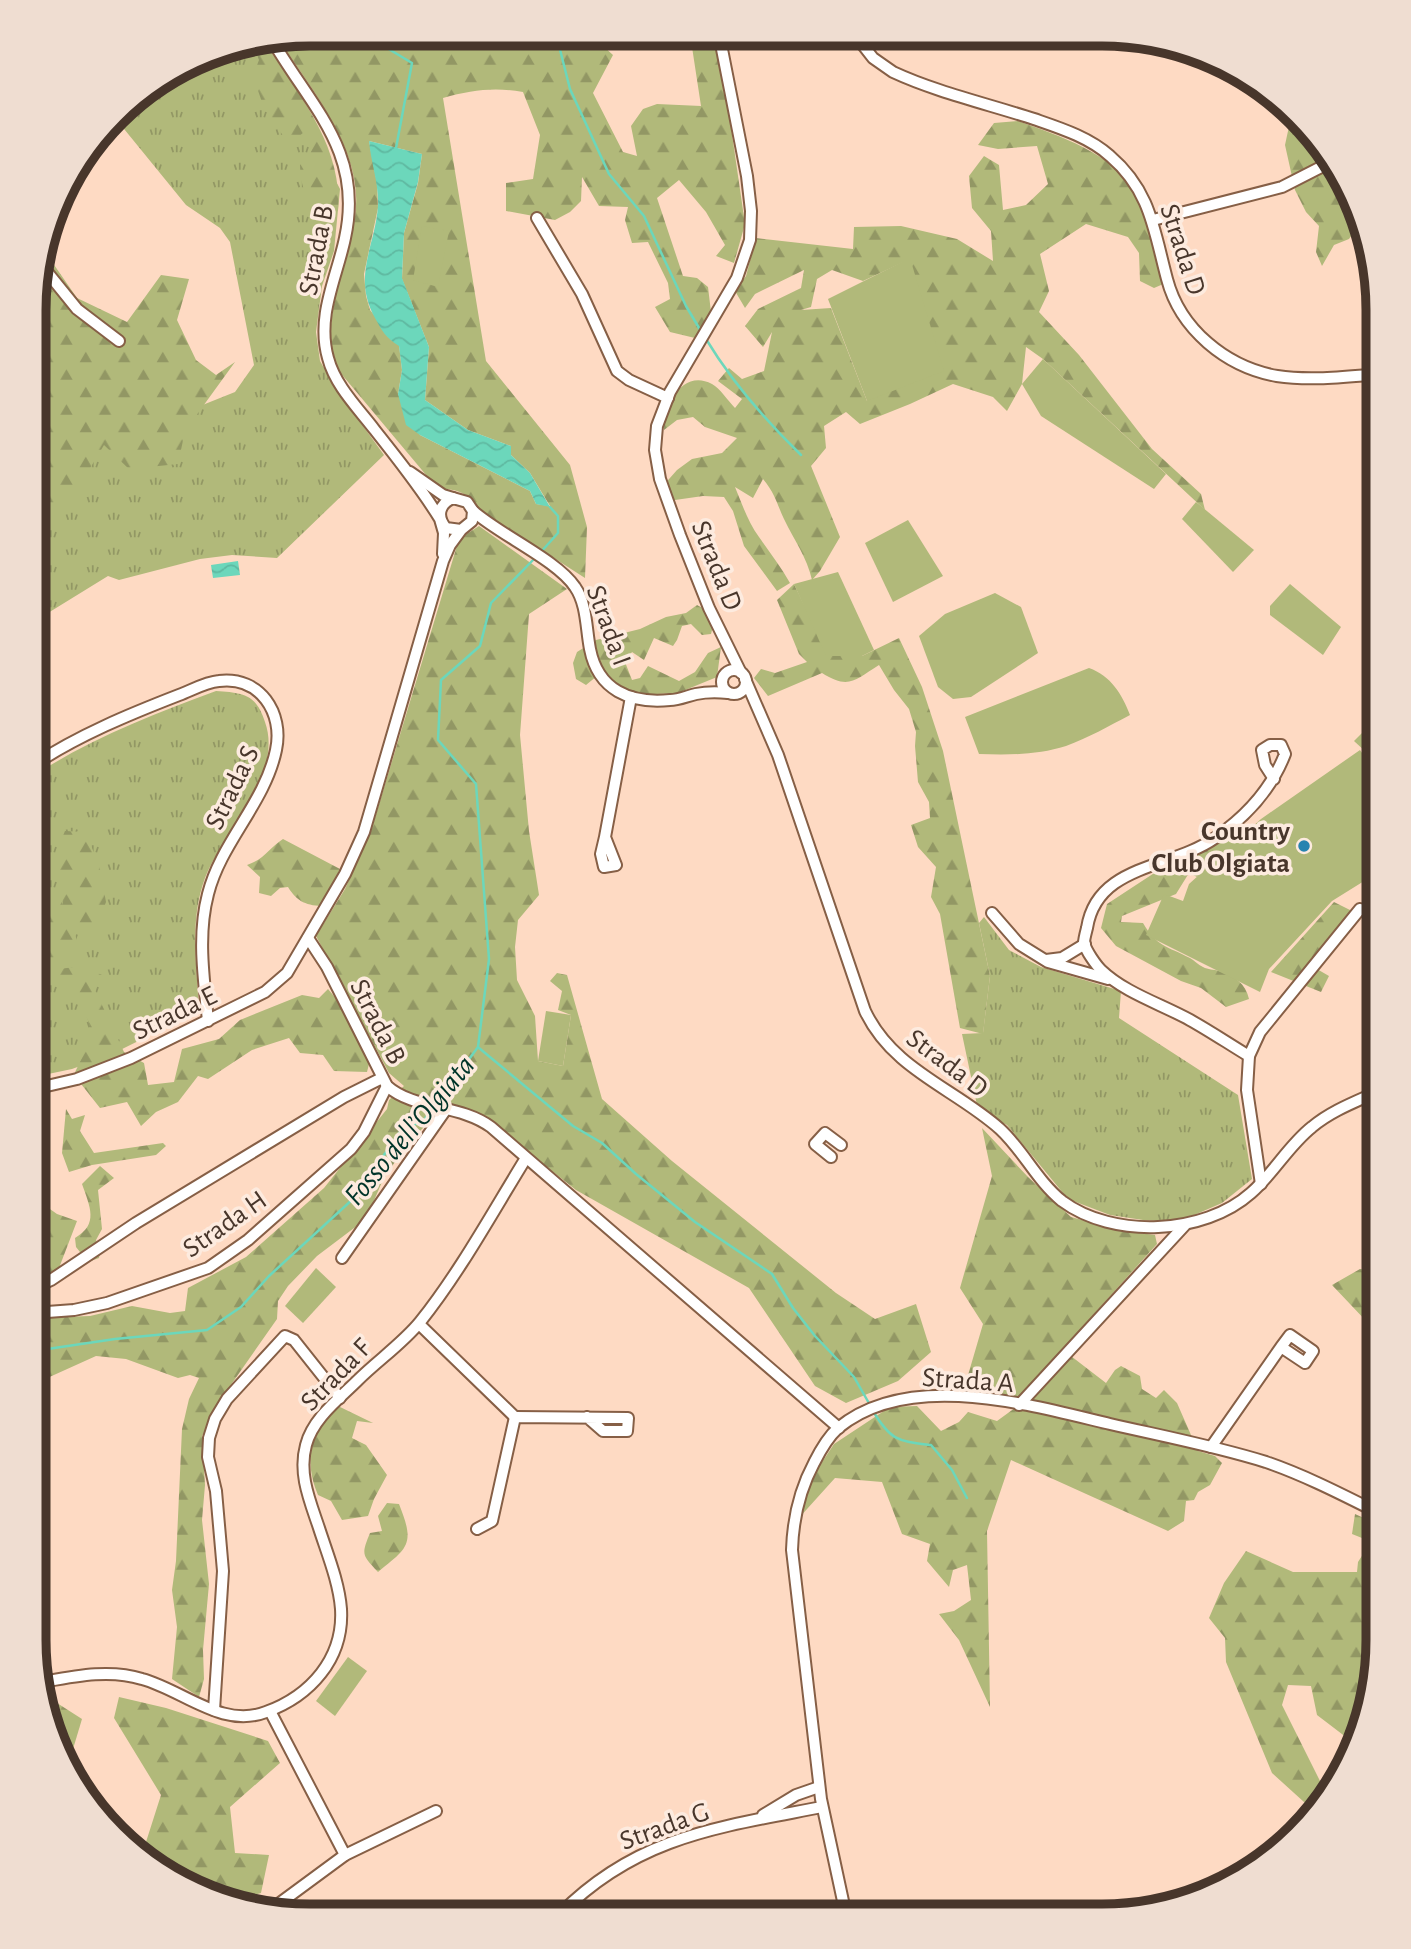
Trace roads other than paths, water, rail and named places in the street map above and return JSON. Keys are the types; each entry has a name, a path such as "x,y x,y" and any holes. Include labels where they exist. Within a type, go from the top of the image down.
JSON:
{"street":[{"name":"Strada D","path":"721,46 744,159 751,225 750,240 737,278 668,398 656,433 654,450 657,469 680,535 723,638 771,737 865,1011 885,1044 916,1071 997,1126 1053,1192 1072,1207 1093,1217 1157,1228 1185,1225 1227,1210 1261,1184 1293,1144 1313,1126 1336,1110 1366,1097"},
{"name":"Strada D","path":"864,46 879,64 901,76 1060,128 1107,153 1129,176 1153,220 1168,282 1178,308 1200,337 1220,352 1242,364 1275,375 1304,378 1366,375"},
{"name":"Strada B","path":"277,48 335,139 346,169 348,223 327,303 324,331 327,357 346,393 440,519"},
{"path":"1153,220 1282,187 1323,166"},
{"path":"537,218 582,294 617,371 629,380 668,398"},
{"path":"48,273 77,309 119,341"},
{"name":"Strada B","path":"402,466 443,495 453,498"},
{"path":"308,939 345,874 368,822 443,561 450,545 472,521 473,511 467,502 453,498 443,504 440,519 444,533 443,561"},
{"name":"Strada I","path":"473,511 492,527 555,568 577,590 583,605 593,663 599,675 613,688 631,697 648,701 673,700 697,693 725,674"},
{"path":"440,519 446,528 492,527"},
{"name":"Strada D","path":"723,638 727,657 725,674"},
{"path":"734,670 743,676 746,686 742,691 730,694 722,687 725,674 734,670"},
{"name":"Strada S","path":"46,758 82,738 215,681 235,681 251,685 270,704 278,732 273,762 222,858 211,882 205,905 202,948 208,1021"},
{"name":"Strada I","path":"697,693 730,694"},
{"name":"Strada D","path":"730,694 753,709 771,737"},
{"path":"605,837 631,697"},
{"path":"1114,981 1099,968 1085,944 1089,911 1108,887 1126,874 1180,856 1214,839 1258,802 1274,779"},
{"path":"1261,1184 1247,1090 1249,1056 1260,1032 1360,909"},
{"path":"992,913 1019,944 1043,960 1063,963 1114,981 1191,1020 1249,1056"},
{"name":"Strada B","path":"308,939 330,974 384,1082 400,1095 480,1119 839,1427"},
{"name":"Strada E","path":"46,1086 77,1079 112,1066 208,1021 277,984 308,939"},
{"path":"1063,963 1085,944"},
{"path":"46,1282 136,1223 344,1097 384,1082"},
{"name":"Strada H","path":"46,1312 82,1309 117,1301 191,1275 221,1260 248,1240 351,1149 364,1132 384,1082"},
{"path":"342,1258 439,1106"},
{"path":"831,1157 815,1144 825,1133 841,1145"},
{"name":"Strada F","path":"49,1681 103,1674 131,1676 153,1682 214,1710 243,1717 270,1711 297,1697 312,1685 328,1665 337,1643 341,1617 339,1596 307,1492 303,1466 306,1446 314,1426 418,1324 526,1158"},
{"name":"Strada D","path":"1019,1405 1185,1225"},
{"path":"418,1324 515,1417 587,1417"},
{"path":"214,1710 223,1581 216,1491 208,1457 209,1438 215,1419 226,1399 285,1336 293,1340 340,1398"},
{"path":"1211,1447 1281,1347"},
{"name":"Strada A","path":"844,1904 819,1787 794,1585 792,1532 797,1503 808,1474 839,1427 872,1409 906,1398 939,1395 1043,1408 1266,1462 1298,1474 1366,1507"},
{"path":"477,1529 492,1521 515,1417"},
{"path":"270,1711 345,1855"},
{"name":"Strada G","path":"758,1818 793,1796 819,1787"},
{"name":"Strada G","path":"571,1904 590,1886 630,1859 681,1839 758,1818 822,1807"},
{"path":"282,1902 345,1855 436,1811"}],"water":[{"path":"369,141 422,154 418,182 404,233 402,278 429,347 425,400 468,430 511,446 511,455 530,473 550,507 536,504 530,491 420,435 406,425 398,394 402,370 399,346 380,327 368,303 365,289 367,262 378,206"},
{"path":"238,561 240,575 213,578 211,565"}],"waterway":[{"name":"Fosso dell’Olgiata","path":"384,46 412,63 396,148"},
{"path":"559,46 570,89 609,174 644,216 686,306 702,333"},
{"path":"706,339 749,400 801,455"},
{"name":"Fosso dell’Olgiata","path":"540,553 558,533 558,516 550,507"},
{"name":"Fosso dell’Olgiata","path":"436,1104 478,1047 489,959 476,784 438,740 441,680 480,646 491,603 535,558"},
{"path":"479,1048 573,1126 602,1143 695,1222 772,1274 793,1308 815,1336 854,1377 870,1405"},
{"name":"Fosso dell’Olgiata","path":"46,1349 207,1330 241,1307 269,1276 354,1198 400,1132 424,1120 432,1110"},
{"path":"873,1411 896,1438 931,1445 952,1470 967,1498"}],"place":[{"name":"Country Club Olgiata","path":"1304,846"}]}
